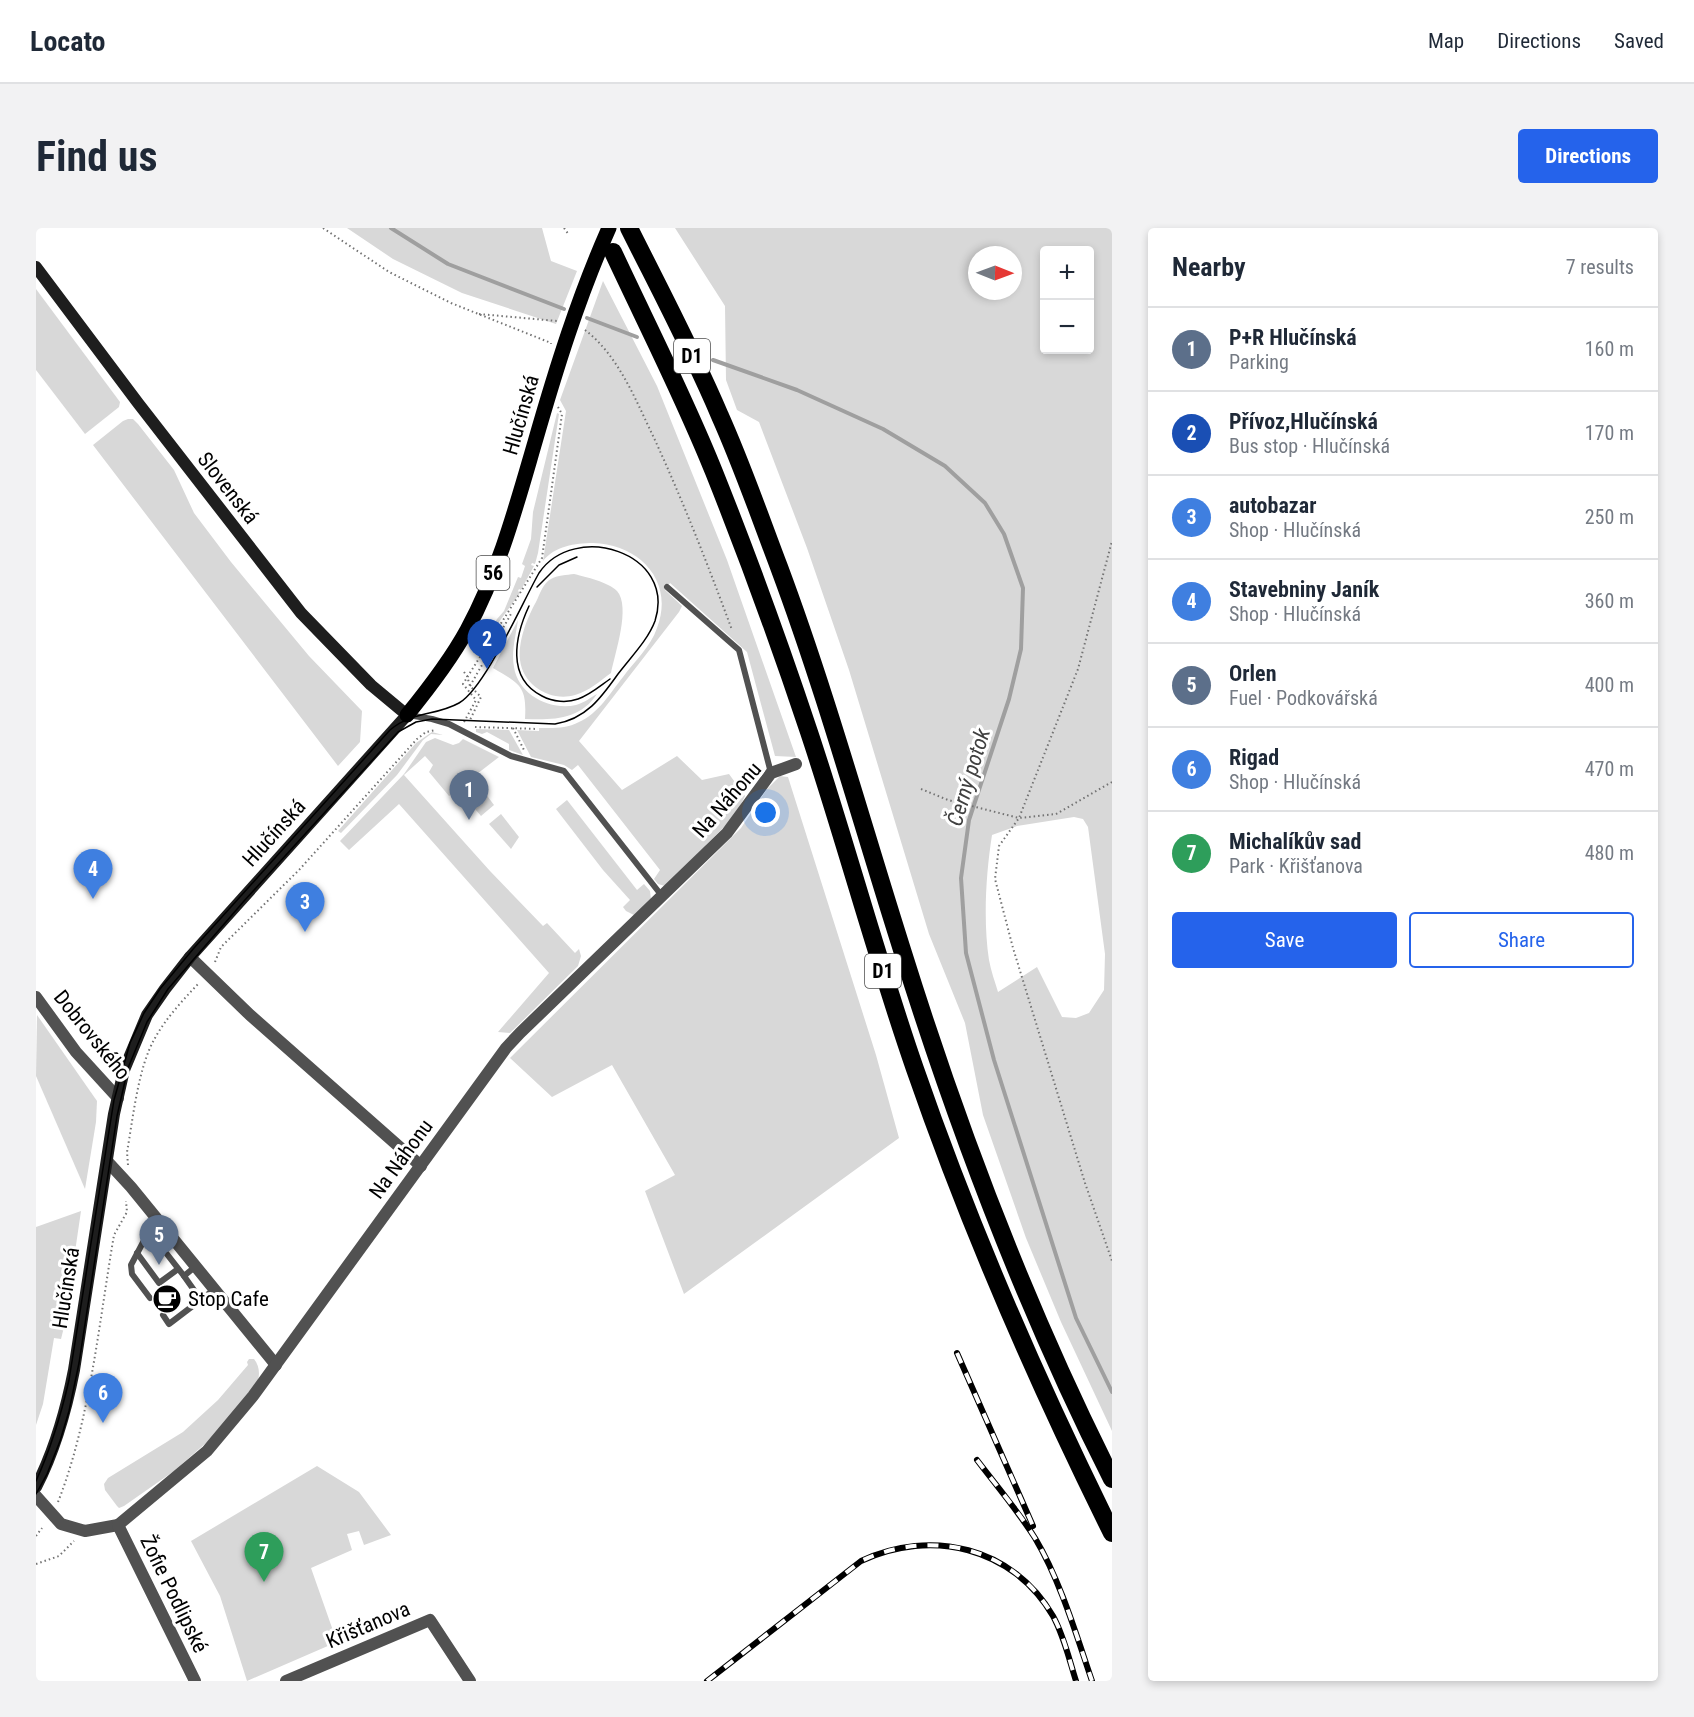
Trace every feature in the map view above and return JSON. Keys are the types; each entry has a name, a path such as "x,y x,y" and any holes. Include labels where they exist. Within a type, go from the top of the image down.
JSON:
{"highway":[{"name":"D1","path":"628,228 664,297 720,416 780,569 833,727 904,956 977,1166 1034,1310 1082,1421 1112,1479"},
{"name":"D1","path":"613,252 683,398 748,561 809,732 915,1069 954,1176 1014,1326 1063,1435 1112,1533"}],"main road":[{"name":"Hlučínská","path":"407,715 437,678 453,653 488,587 510,527 575,310 609,228"}],"street":[{"name":"Slovenská","path":"36,267 301,614 371,685 407,715"},
{"name":"Hlučínská","path":"36,1488 55,1446 68,1403 118,1098 127,1060 142,1024 190,957 407,715"},
{"name":"Na Náhonu","path":"85,1531 118,1525 207,1451 231,1424 276,1365 506,1048 727,833 771,773 796,764"},
{"path":"190,957 250,1015 421,1166"},
{"name":"Dobrovského","path":"37,1002 76,1052 118,1098"},
{"path":"107,1161 131,1186 276,1365"},
{"path":"36,1496 61,1524 85,1531"},
{"name":"Žofie Podlipské","path":"118,1525 195,1681"},
{"name":"Křišťanova","path":"286,1681 430,1620 470,1681"}],"lane":[{"path":"667,587 739,650 771,773"},
{"path":"407,715 432,719 460,730 505,753 567,773 662,896"},
{"path":"150,1298 132,1274 131,1265 149,1231 159,1221"},
{"path":"149,1231 201,1300"},
{"path":"137,1253 159,1283 178,1269"},
{"path":"184,1276 196,1266"},
{"path":"163,1315 169,1324 215,1289"}],"path":[{"path":"323,228 389,272 451,303 551,343"},
{"path":"564,228 569,235"},
{"path":"623,377 664,460 695,533 739,650"},
{"path":"212,970 221,947 299,870 417,739 426,732 435,730 454,738 460,730 476,700 463,684 542,558 562,414 556,406"},
{"path":"1112,541 1078,669 1019,818 999,846 995,879 1013,948 1071,1140 1112,1261"},
{"path":"470,686 511,614"},
{"path":"464,672 470,686 481,697 471,720"},
{"path":"467,676 476,678"},
{"path":"469,726 538,729"},
{"path":"513,728 526,760"},
{"path":"921,789 948,800 1019,818 1056,813 1112,782"},
{"path":"130,1169 127,1152 143,1072 154,1039 176,1008 201,981"},
{"path":"57,1505 67,1478 86,1398 114,1236 127,1212 126,1201"},
{"path":"36,1536 42,1528"},
{"path":"36,1564 59,1556 85,1531"}],"shaded area":[{"path":"347,228 542,228 551,261 577,271 556,324 462,293 393,259"},
{"path":"675,228 1112,228 1112,1431 1061,1322 1026,1238 983,1115 965,1023 929,934 849,670 807,548 759,422 737,410 726,380 725,306","holes":["1074,817 1083,819 1088,827 1105,954 1104,990 1089,1013 1076,1018 1062,1017 1037,967 998,992 989,960 986,913 992,835 1017,826"]},
{"path":"603,281 657,386 727,560 796,757 775,756 747,652 670,583 665,590 682,606 679,612 579,741 622,790 677,756 702,780 729,774 745,796 735,816 665,886 658,884 654,879 660,870 578,765 572,770 564,765 531,757 517,730 539,731 539,728 565,727 586,718 604,702 647,647 657,628 661,611 661,595 657,581 649,568 625,550 610,545 579,544 559,549 543,561 566,411 560,400"},
{"path":"36,289 120,402 119,407 85,434 36,370"},
{"path":"557,413 559,414 535,564 532,563 531,565 534,566 521,590 519,589 520,593 486,640 504,611 525,566 522,564 531,539 533,512"},
{"path":"128,419 133,419 138,424 174,470 194,513 231,562 309,656 362,711 360,742 338,766 93,445"},
{"path":"574,574 603,582 613,588 621,598 623,608 621,630 611,673 594,686 566,697 548,694 532,684 522,669 520,645 529,615 546,583 556,577"},
{"path":"518,620 513,661 522,686 537,699 556,706 576,705 597,694 583,709 565,717 525,719 525,699 520,687 493,668"},
{"path":"476,729 509,730 523,755 509,750 509,744 487,732 482,734 476,732"},
{"path":"432,732 443,735 431,734 423,740 397,775 341,833 338,831 416,743"},
{"path":"435,738 453,745 463,739 499,757 473,777 494,805 481,816 459,790 449,796 429,772 433,765 425,756 404,775 543,926 547,923 575,953 579,949 581,956 578,966 510,1033 498,1032 549,973 399,804 349,850 340,841 404,774 426,742"},
{"path":"780,776 788,777 876,1055 899,1138 684,1294 645,1191 675,1175 612,1065 552,1097 510,1058 741,828 767,789"},
{"path":"567,800 637,890 644,884 650,891 651,900 634,915 623,907 630,900 603,870 556,809"},
{"path":"501,814 519,837 511,849 489,824"},
{"path":"37,1015 97,1101 96,1122 85,1189 36,1076"},
{"path":"81,1211 64,1327 61,1339 54,1338 43,1404 36,1425 36,1227"},
{"path":"249,1359 254,1359 257,1364 258,1380 223,1428 174,1471 119,1508 105,1490 104,1484 108,1478 183,1432 218,1400 248,1365"},
{"path":"317,1466 359,1492 391,1535 364,1545 359,1531 347,1534 352,1550 311,1568 337,1642 247,1681 220,1596 191,1541"}],"waterway":[{"name":"Černý potok","path":"391,228 448,264 564,309"},
{"name":"Černý potok","path":"587,318 637,337"},
{"name":"Černý potok","path":"713,360 797,390 883,429 945,466 985,503 1004,534 1023,588 1021,649 1009,699 969,820 961,878 966,953 994,1060 1076,1318 1112,1392"}],"tram line":[{"path":"36,1481 55,1431 69,1380 114,1100 130,1043 144,1013 160,989 194,948 390,730 407,720 459,703 469,694 480,681 502,644 539,573 555,557 575,549 597,547 618,552 637,562 651,577 658,597 655,621 643,642 592,706 576,717 555,724 432,719 416,722 398,732 244,901 168,989 147,1022 128,1068 117,1116 79,1363 69,1411 47,1474 36,1494"},
{"path":"537,587 559,565 577,557"},
{"path":"529,606 520,630 517,656 518,668 523,679 531,688 551,700 569,701 587,695 610,679"}],"railway":[{"path":"957,1353 1033,1526"},
{"path":"977,1460 1021,1518 1044,1554 1067,1608 1092,1681"},
{"path":"707,1681 861,1561 888,1551 915,1546 942,1546 968,1550 993,1560 1016,1574 1036,1592 1053,1616 1076,1681"}],"place":[{"name":"Přívoz,Hlučínská","path":"487,669"},
{"name":"P+R Hlučínská","path":"469,820"},
{"name":"Stavebniny Janík","path":"93,899"},
{"name":"autobazar","path":"305,932"},
{"name":"Orlen","path":"159,1265"},
{"name":"Stop Cafe","path":"167,1299"},
{"name":"Rigad","path":"103,1423"},
{"name":"Michalíkův sad","path":"264,1582"}]}
